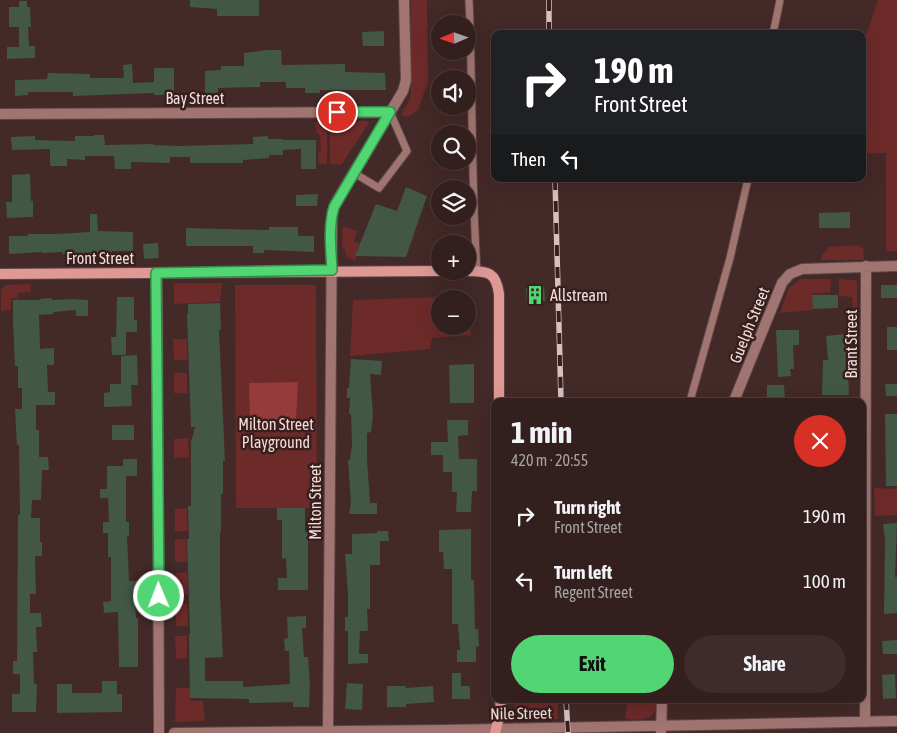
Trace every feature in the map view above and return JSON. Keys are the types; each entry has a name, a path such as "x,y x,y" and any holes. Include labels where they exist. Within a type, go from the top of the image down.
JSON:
{"street":[{"name":"Milton Street","path":"328,732 332,215 336,204 403,91 406,80 404,0"},
{"name":"Bay Street","path":"0,114 390,112"},
{"path":"866,266 897,266"},
{"name":"Guelph Street","path":"735,398 782,283 790,274 802,269 866,266"},
{"name":"Brant Street","path":"866,266 866,398"},
{"name":"Front Street","path":"0,274 332,270 431,271"},
{"path":"476,272 491,274 497,281 499,294 500,398"},
{"path":"156,273 159,733"},
{"path":"495,731 500,703"},
{"path":"661,729 662,703"},
{"name":"Brant Street","path":"865,703 865,722"},
{"name":"Nile Street","path":"174,733 661,729 897,721"}],"lane":[{"path":"469,0 475,235"},
{"path":"774,30 780,0"},
{"path":"354,173 379,188 407,151 390,112"},
{"path":"691,398 730,258 747,182"}],"green space":[{"path":"411,0 427,0 428,81 418,110 408,117 401,115 410,99 411,93"},
{"path":"878,0 897,0 897,251 886,251 886,153 866,153 866,35"},
{"path":"327,121 327,164 319,164 318,151 321,151 320,135 317,133 314,122"},
{"path":"367,121 369,123 341,165 330,164 330,122"},
{"path":"343,226 357,231 354,241 359,243 355,261 346,257 345,249 342,249"},
{"path":"859,245 863,248 864,260 821,260 822,255 829,247"},
{"path":"800,279 831,279 830,293 812,293 813,310 780,313 789,288"},
{"path":"839,279 855,280 857,283 857,308 853,307 852,297 839,296"},
{"path":"222,283 220,302 174,304 174,284"},
{"path":"30,284 31,292 18,293 17,298 12,298 11,310 1,311 1,290 6,285"},
{"name":"Milton Street Playground","path":"235,285 316,285 317,508 236,508"},
{"path":"431,297 431,335 471,335 432,338 430,349 350,356 353,300"},
{"path":"173,339 187,339 187,360 174,360"},
{"path":"174,373 187,373 187,393 174,393"},
{"path":"188,438 189,457 174,458 174,439"},
{"path":"874,488 897,489 897,515 875,516"},
{"path":"187,508 187,531 175,531 175,509"},
{"path":"175,539 186,539 187,562 175,562"},
{"path":"187,572 188,595 176,595 175,573"},
{"path":"176,604 187,604 188,626 176,626"},
{"path":"175,636 187,636 187,658 176,659"},
{"path":"176,688 190,688 191,701 203,701 205,721 175,722"},
{"path":"515,703 558,703 558,719 519,721 515,719"},
{"path":"627,703 656,703 655,711 650,717 637,720 625,718"}],"shaded area":[{"path":"298,382 296,420 287,429 250,418 249,383"}],"building":[{"path":"190,0 259,0 259,16 217,16 217,9 190,7"},
{"path":"19,1 27,1 27,7 30,7 31,27 28,27 29,46 35,46 35,58 7,59 7,47 19,47 19,27 9,27 9,7 19,7"},
{"path":"384,31 384,46 363,46 362,32"},
{"path":"281,50 282,65 345,64 345,72 385,73 386,90 320,90 320,93 305,93 305,88 286,88 286,82 260,82 260,87 218,88 218,93 205,93 205,71 221,70 221,66 244,66 244,53"},
{"path":"132,64 133,83 154,82 154,68 174,68 174,95 154,95 154,93 73,96 73,92 28,92 28,95 15,96 15,80 47,79 48,73 90,74 90,78 124,78 123,65"},
{"path":"104,135 105,145 253,144 253,137 268,136 268,139 316,140 316,169 301,169 301,149 283,150 283,155 269,155 269,158 243,160 243,163 190,163 190,157 170,157 170,163 131,162 131,169 115,169 114,156 85,156 85,160 67,159 67,166 50,166 50,149 12,150 11,137 35,136 35,140 75,141 75,136"},
{"path":"30,174 33,217 7,218 6,202 12,202 12,175"},
{"path":"406,187 427,196 406,257 355,256 376,204 397,211"},
{"path":"318,194 317,206 296,206 296,195"},
{"path":"850,212 850,228 819,228 819,213"},
{"path":"90,214 97,214 98,231 133,232 133,251 9,254 9,236 90,232"},
{"path":"269,227 298,227 298,236 314,236 314,252 264,250 264,253 253,253 253,246 186,246 186,228 269,230"},
{"path":"158,243 159,258 144,259 143,244"},
{"path":"881,285 897,285 897,298 881,298"},
{"name":"Allstream","path":"544,287 545,301 527,302 526,288"},
{"path":"812,295 838,295 838,308 813,309"},
{"path":"117,297 134,297 134,320 137,320 137,332 126,332 126,355 112,355 111,337 116,337"},
{"path":"52,298 52,300 88,300 88,316 76,316 76,310 39,315 40,349 54,348 54,365 47,365 48,392 55,392 55,405 36,405 36,430 39,430 39,457 48,457 49,470 42,470 41,500 32,500 31,518 40,518 42,556 35,556 36,594 30,594 30,613 41,613 42,627 36,627 37,652 33,652 34,684 37,684 36,712 12,712 12,694 20,694 20,674 13,674 13,661 17,661 18,515 20,515 19,445 17,445 15,409 22,409 22,388 18,388 18,366 15,366 13,300"},
{"path":"220,303 221,330 219,330 225,461 223,461 220,532 220,595 223,657 205,658 205,681 243,681 243,687 290,684 289,651 285,651 284,639 288,638 287,617 306,616 306,628 302,628 304,657 308,657 309,707 293,707 293,702 249,703 249,699 190,698 187,539 189,539 188,506 191,506 191,442 195,427 191,427 187,314 188,304"},
{"path":"887,327 897,327 897,350 887,350"},
{"path":"776,330 799,330 799,345 793,345 794,369 790,369 791,376 778,377"},
{"path":"846,334 849,395 822,395 823,360 828,360 826,336"},
{"path":"137,355 138,385 131,385 132,406 104,407 104,393 110,392 110,384 121,384 121,356"},
{"path":"351,359 382,361 381,375 370,374 373,415 371,432 367,433 370,503 377,503 377,514 349,514 351,502 348,460 350,460 352,445 351,414 349,414 350,398 347,398 347,388 349,388"},
{"path":"474,364 474,403 450,403 449,365"},
{"path":"885,384 897,384 897,396 886,396"},
{"path":"767,385 784,385 785,398 767,398"},
{"path":"885,414 897,414 897,486 886,486"},
{"path":"447,420 468,420 468,435 458,436 459,459 477,459 477,491 472,491 471,512 456,512 457,492 452,492 452,472 443,472 443,455 431,455 431,442 448,442"},
{"path":"112,425 134,425 134,440 112,440"},
{"path":"123,459 137,459 137,476 126,476 126,522 129,522 129,536 127,536 129,581 138,581 138,592 134,592 136,618 138,618 138,667 119,667 118,612 104,613 103,602 111,601 111,557 108,557 108,533 103,533 103,522 109,522 108,498 100,498 100,489 107,489 107,466 123,466"},
{"path":"277,508 305,508 305,532 308,532 308,590 278,590 278,578 287,578 286,558 282,559 282,520 277,520"},
{"path":"897,523 895,577 897,577 897,613 884,614 885,540 883,524"},
{"path":"471,529 471,580 474,580 475,629 478,629 479,646 476,647 476,662 457,662 457,650 460,650 458,624 452,624 452,569 444,569 443,552 439,552 439,530"},
{"path":"377,531 388,531 389,541 380,541 380,565 370,565 370,609 367,609 368,631 360,631 359,654 368,654 368,663 348,664 348,631 345,631 345,617 348,617 348,594 345,554 352,554 352,534 377,533"},
{"path":"897,640 897,654 883,654 882,641"},
{"path":"452,673 461,673 461,686 469,686 470,699 452,699"},
{"path":"895,674 896,698 883,699 882,675"},
{"path":"102,681 117,681 117,694 122,694 122,712 57,713 57,684 72,684 72,693 102,693"},
{"path":"347,683 363,684 362,710 345,709"},
{"path":"387,686 406,686 406,688 433,686 434,702 406,704 406,707 387,707"}],"railway":[{"path":"549,0 549,30"},
{"path":"555,182 561,398"},
{"path":"566,703 568,733"}],"place":[{"name":"Allstream","path":"535,295"}],"route":[{"path":"159,596 156,273 322,272 332,270 331,232 334,207 390,112 337,112"}]}
